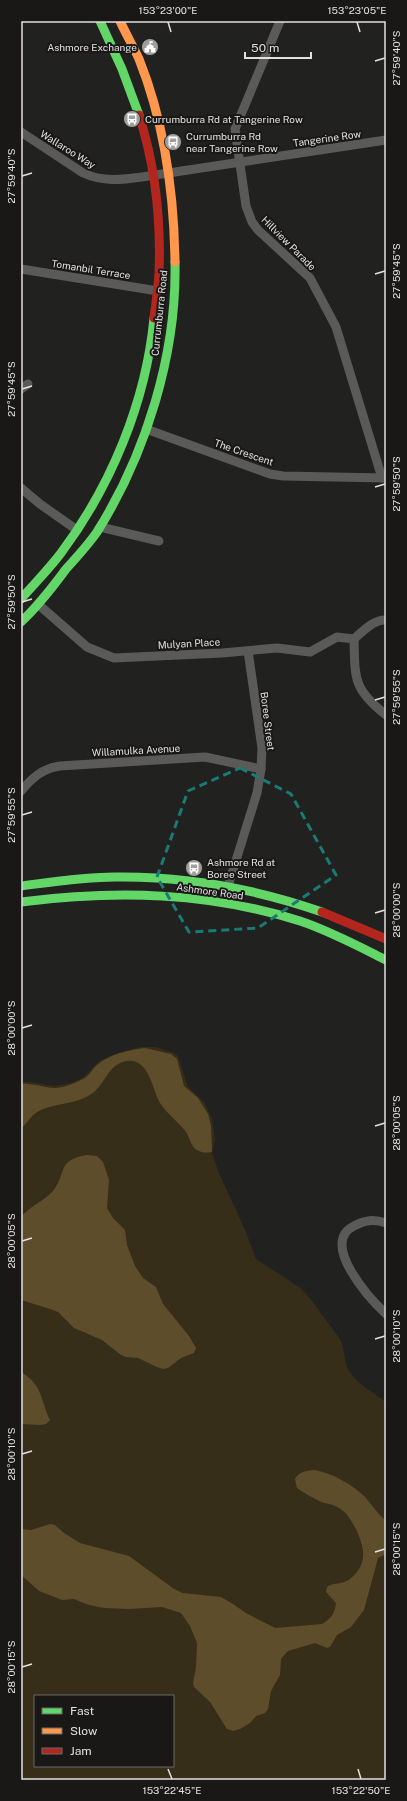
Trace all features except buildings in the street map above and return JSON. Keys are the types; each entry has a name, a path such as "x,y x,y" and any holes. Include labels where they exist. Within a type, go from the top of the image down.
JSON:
{"main road":[{"name":"Currumburra Road","path":"21,599 54,561 77,530 109,473 132,418 147,367 153,339 158,291 160,238 153,175 149,152 137,106 118,58 100,21"},
{"name":"Currumburra Road","path":"21,622 39,605 100,527 134,461 146,429 168,354 174,297 176,233 169,173 153,100 140,65 120,21"},
{"name":"Ashmore Road","path":"21,886 61,880 119,877 157,878 228,886 286,900 324,912 386,939"},
{"name":"Ashmore Road","path":"21,902 80,894 123,893 224,902 282,916 320,929 386,960"}],"street":[{"name":"Hillview Parade","path":"280,21 235,130 246,206 252,222 274,246 310,278 336,327 384,478"},
{"name":"Wallaroo Way","path":"21,132 71,165 94,178 115,180 153,175"},
{"name":"Tangerine Row","path":"153,175 386,140"},
{"name":"Tomanbil Terrace","path":"21,269 158,291"},
{"name":"The Crescent","path":"146,429 270,474 283,476 384,478"},
{"path":"21,488 40,504 77,530"},
{"path":"100,527 159,541"},
{"name":"Mulyan Place","path":"39,605 87,647 114,658 248,651 277,648 310,652 337,638 354,639"},
{"path":"386,620 381,620 367,627 354,639 354,675 360,690 370,702 386,715"},
{"name":"Boree Street","path":"228,886 257,793 261,769 262,748 248,651"},
{"name":"Willamulka Avenue","path":"21,791 38,774 52,767 60,766 205,758 261,769"},
{"path":"386,1223 369,1220 361,1222 344,1233 341,1240 351,1272 361,1288 386,1314"}],"highlighted area":[{"path":"240,768 291,794 336,875 258,928 189,932 157,877 188,791"}],"shaded area":[{"path":"141,1047 156,1047 174,1053 178,1056 188,1087 204,1102 212,1119 215,1140 212,1152 218,1171 246,1232 256,1259 299,1287 309,1297 340,1339 347,1366 351,1374 365,1387 386,1402 386,1780 21,1780 21,1082 56,1086 64,1085 79,1080 100,1061 120,1052"},
{"path":"145,1048 171,1054 177,1059 184,1086 198,1098 208,1114 211,1126 212,1152 202,1152 193,1147 186,1132 180,1124 160,1103 145,1069 134,1061 121,1062 116,1065 99,1087 89,1096 38,1111 21,1128 21,1084 51,1088 65,1087 84,1079 96,1066 107,1058 126,1051"},
{"path":"87,1155 97,1156 103,1162 109,1180 107,1208 113,1218 125,1230 127,1245 135,1266 143,1278 156,1287 163,1304 189,1336 196,1348 194,1353 181,1358 168,1368 163,1369 138,1358 121,1355 102,1340 74,1328 58,1312 21,1300 21,1217 53,1191 66,1164 77,1157"},
{"path":"21,1372 33,1382 40,1393 50,1420 46,1424 21,1424"},
{"path":"315,1470 335,1477 354,1488 365,1497 386,1521 386,1554 378,1558 364,1610 351,1627 337,1635 330,1647 327,1648 315,1643 288,1651 281,1659 280,1675 271,1691 268,1709 265,1713 256,1716 250,1723 240,1729 233,1731 227,1729 210,1702 194,1687 193,1683 196,1667 197,1643 190,1626 181,1613 162,1607 129,1609 104,1608 89,1605 74,1599 62,1600 39,1591 21,1575 21,1529 31,1530 50,1524 55,1525 64,1533 80,1543 129,1556 174,1589 183,1593 221,1597 246,1613 275,1628 322,1624 332,1615 335,1610 336,1603 326,1592 327,1587 332,1584 347,1581 356,1573 362,1562 363,1550 356,1529 345,1512 339,1508 321,1502 297,1488 295,1479 299,1474 306,1471"}],"traffic: fast":[{"path":"100,21 122,69 139,115"},
{"path":"21,622 45,597 97,532 115,502 130,470 144,437 164,367 171,332 175,262"},
{"path":"21,599 61,553 96,500 110,471 123,442 143,381 150,349 154,318"},
{"path":"21,886 103,877 168,879 246,891 322,912"},
{"path":"21,902 57,898 127,895 197,899 231,904 266,911 300,921 322,929 386,960"}],"traffic: slow":[{"path":"120,21 139,59 162,133 173,210 175,262"}],"traffic: jam":[{"path":"139,115 145,134 153,173 158,213 159,273 154,318"},
{"path":"322,912 386,939"}],"place":[{"name":"Ashmore Exchange","path":"150,47"},
{"name":"Currumburra Rd at Tangerine Row","path":"132,119"},
{"name":"Currumburra Rd near Tangerine Row","path":"173,142"},
{"name":"Ashmore Rd at Boree Street","path":"194,868"}]}
